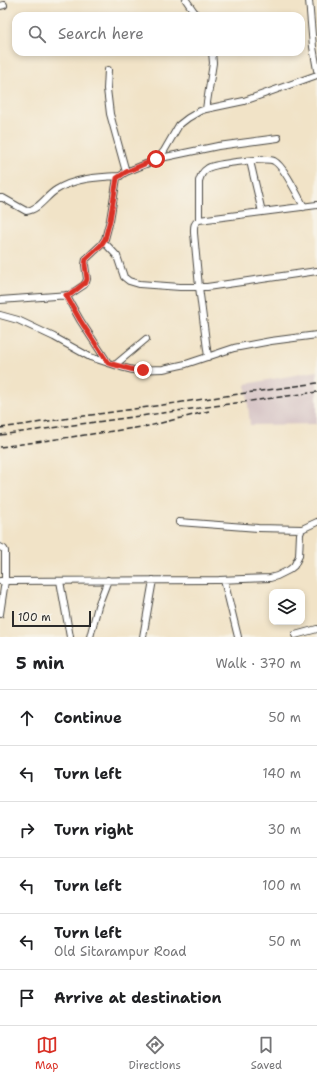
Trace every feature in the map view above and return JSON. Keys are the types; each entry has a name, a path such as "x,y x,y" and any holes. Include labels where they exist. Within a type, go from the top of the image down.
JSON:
{"street":[{"path":"186,0 194,12"},
{"path":"309,0 314,27 317,70"},
{"path":"206,109 213,63 212,56"},
{"path":"108,70 107,89 110,114 126,172"},
{"path":"156,159 164,151 179,125 188,118 206,109 244,101 317,75"},
{"path":"0,300 71,294 86,282 86,259 104,242 110,220 117,178 126,172 156,159 218,146 278,138"},
{"path":"199,220 199,181 201,174 212,166 250,161 270,159 276,161 282,167 304,207"},
{"path":"250,161 262,212"},
{"path":"0,198 3,198 26,211 37,207 57,190 67,185 81,180 97,177 120,176"},
{"path":"208,357 199,287 194,226 195,222 199,220 317,205"},
{"path":"104,242 117,256 124,277 129,281 139,284 207,287 317,272"},
{"path":"66,295 80,320 108,363"},
{"path":"0,315 18,320 54,337 90,357 134,370 163,369 186,364 242,346 317,335"},
{"path":"115,365 146,339"},
{"path":"179,522 258,528 302,529 317,522"},
{"path":"3,581 224,580 270,578 289,570 294,566 299,556 300,534 302,529"},
{"path":"0,547 5,551 0,614"},
{"path":"90,637 98,606 108,580"},
{"path":"143,637 152,580"},
{"path":"224,580 238,637"},
{"path":"60,581 70,637"},
{"path":"295,636 317,629"}],"shaded area":[{"path":"317,371 317,424 250,425 246,384"}],"railway":[{"path":"0,428 317,383"},
{"path":"0,435 317,392"},
{"path":"0,447 149,426 209,411"}],"route":[{"path":"143,370 134,370 108,363 80,320 66,295 71,294 84,285 87,279 85,265 86,259 98,249 105,239 110,220 117,178 126,172 156,159"}]}
